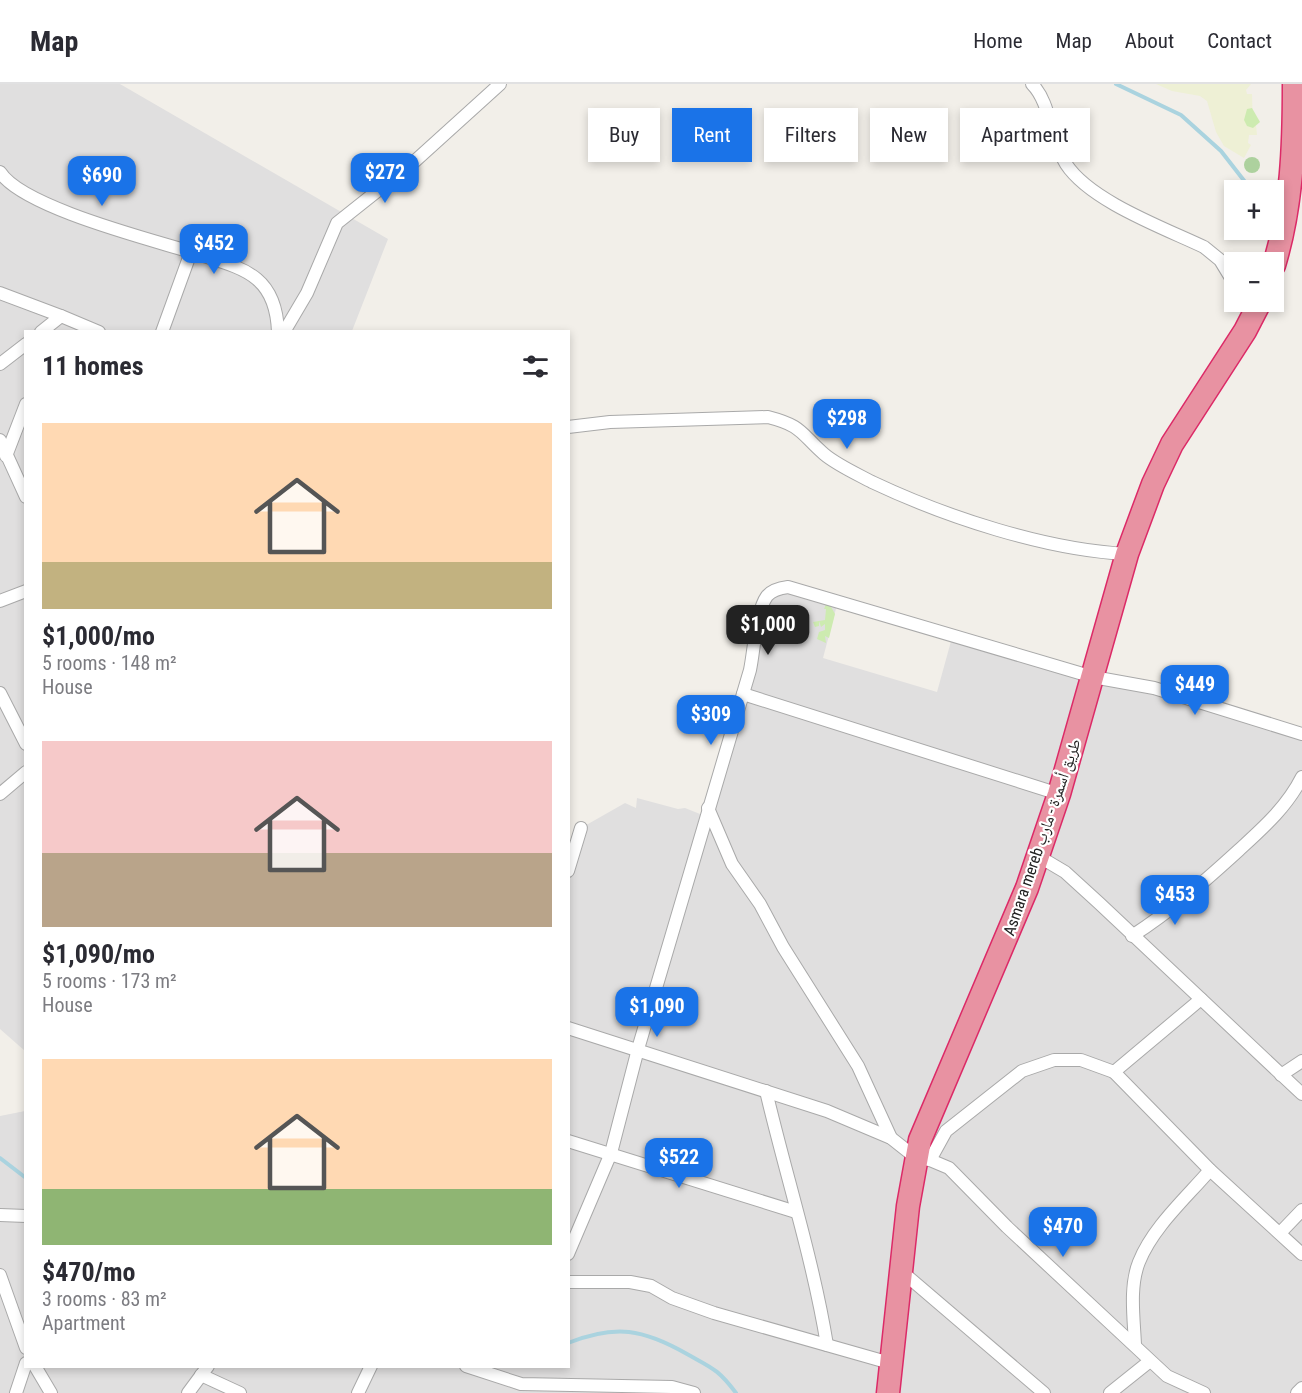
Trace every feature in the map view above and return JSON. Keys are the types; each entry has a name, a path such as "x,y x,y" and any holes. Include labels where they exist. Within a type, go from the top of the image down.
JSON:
{"highway":[{"path":"1277,252 1291,185 1294,147 1294,84"},
{"name":"Asmara mereb طريق أسمرة - مارب","path":"888,1393 900,1270 923,1158 927,1120 1015,922 1059,794 1127,554 1153,484 1172,444 1245,331 1254,312"}],"street":[{"path":"285,330 307,293 337,223 416,161 500,84"},
{"path":"1032,84 1046,105 1052,136 1066,165 1086,188 1204,247 1220,260 1224,267"},
{"path":"0,172 14,188 51,205 247,270 273,297 278,330"},
{"path":"163,330 191,252"},
{"path":"0,293 55,323 89,330"},
{"path":"0,364 24,346"},
{"path":"6,456 24,409"},
{"path":"570,427 610,422 768,417 789,422 806,434 825,455 872,482 956,516 1063,547 1127,554"},
{"path":"0,440 24,494"},
{"path":"570,1249 611,1153 638,1050 743,694 761,610 767,596 776,589 788,586 1093,677 1154,688 1302,734"},
{"path":"0,601 24,592"},
{"path":"0,693 24,740"},
{"path":"743,694 1059,794"},
{"path":"0,794 24,774"},
{"path":"1132,936 1198,888 1272,819 1294,793 1302,777"},
{"path":"708,808 732,864 760,904 783,947 858,1066 891,1138"},
{"path":"570,864 581,828"},
{"path":"1038,856 1065,872 1302,1094"},
{"path":"1114,1072 1201,999"},
{"path":"570,1029 826,1111 891,1138 923,1158 949,1168 1007,1227 1136,1345 1150,1361 1167,1376 1204,1393"},
{"path":"923,1158 946,1131 1022,1071 1054,1060 1081,1060 1114,1072 1209,1170 1302,1254"},
{"path":"1281,1075 1302,1061"},
{"path":"766,1091 818,1292 826,1345"},
{"path":"570,1142 796,1212"},
{"path":"1136,1345 1133,1297 1138,1263 1155,1235 1209,1170"},
{"path":"1280,1233 1302,1210"},
{"path":"0,1215 24,1216"},
{"path":"900,1270 1044,1393"},
{"path":"0,1275 24,1342"},
{"path":"570,1282 630,1282 651,1286 672,1299 714,1313 890,1363"},
{"path":"1110,1393 1150,1361"},
{"path":"16,1393 24,1368"},
{"path":"36,1368 51,1393"},
{"path":"358,1393 370,1368"},
{"path":"472,1368 521,1384 635,1390 672,1387 694,1393"},
{"path":"188,1393 204,1371 240,1393"},
{"path":"1297,1393 1302,1388"}],"shaded area":[{"path":"0,84 120,84 388,239 352,330 24,330 24,1050 0,1029"},
{"path":"775,589 838,601 823,658 937,692 953,634 1302,734 1302,1393 0,1393 0,1116 24,1111 24,1368 570,1368 570,867 581,828 625,803 636,808 637,798 678,809 685,808 705,816 761,610"}],"green space":[{"path":"1156,84 1251,84 1246,90 1247,94 1252,94 1253,128 1256,125 1257,135 1249,135 1248,143 1251,145 1244,158 1224,146 1216,132 1207,101 1200,96 1172,91"},
{"path":"1252,108 1260,122 1253,128 1247,126 1244,120 1247,109"},
{"path":"1249,157 1255,157 1260,165 1258,171 1249,173 1244,168 1244,162"},
{"path":"826,604 830,605 835,614 829,638 825,636 826,643 817,639 819,632 825,630 825,624 821,627 819,621 825,620 826,609 824,609"},
{"path":"819,621 819,626 815,627 813,622"}],"waterway":[{"path":"1116,84 1181,115 1221,151 1244,180"},
{"path":"0,1158 24,1176"},
{"path":"570,1342 601,1333 615,1332 629,1332 657,1339 709,1366 736,1393"}]}
